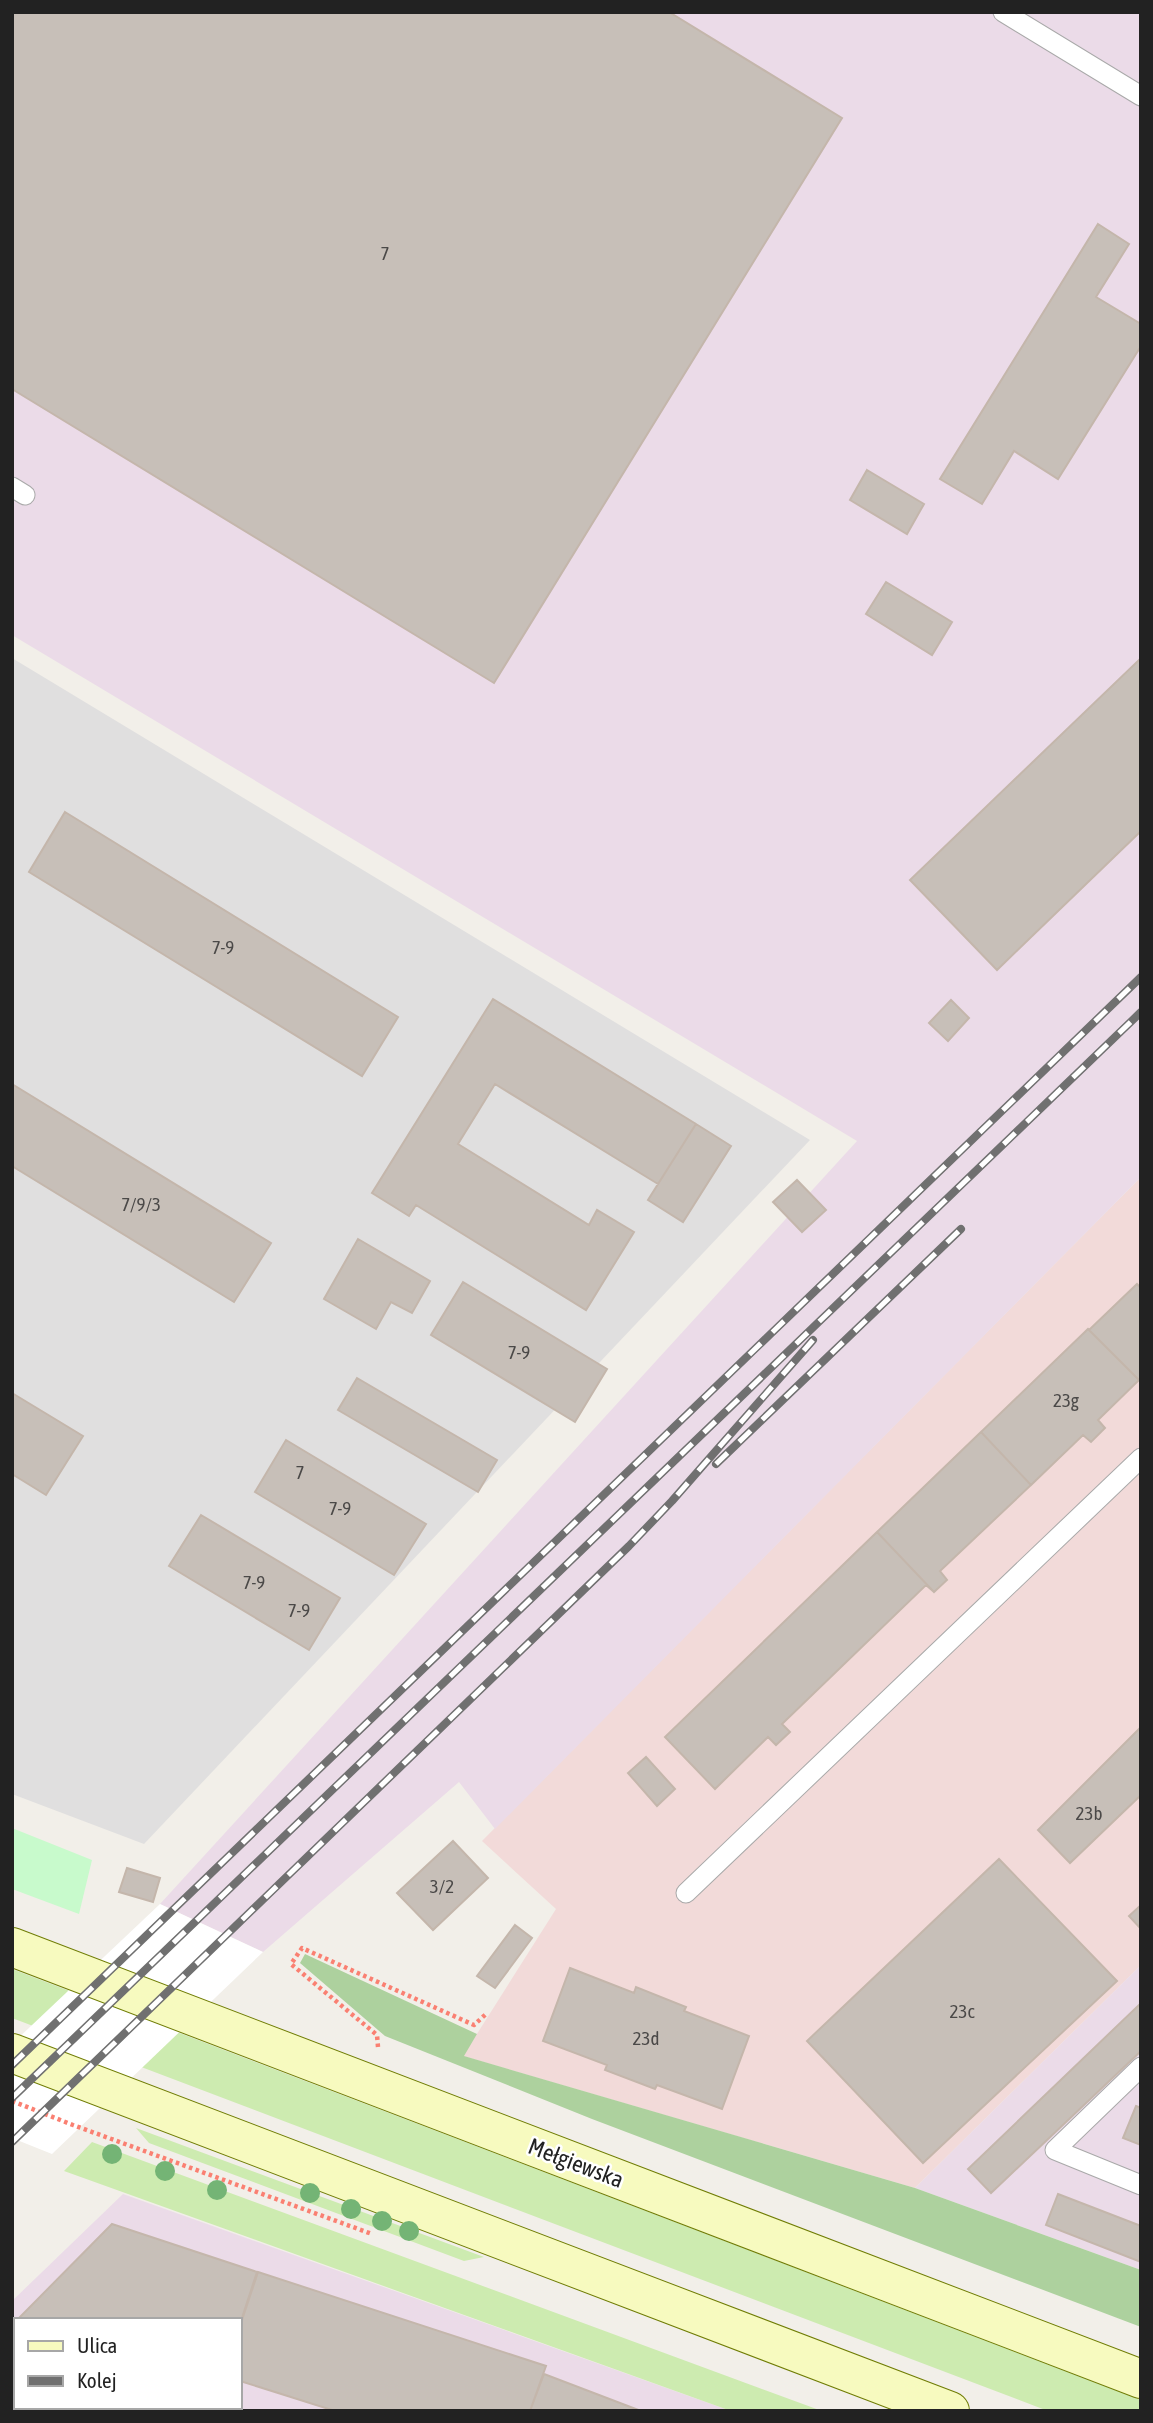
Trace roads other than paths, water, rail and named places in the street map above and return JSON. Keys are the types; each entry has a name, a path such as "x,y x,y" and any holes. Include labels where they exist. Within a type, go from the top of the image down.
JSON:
{"main road":[{"name":"Mełgiewska","path":"12,1947 1141,2379"},
{"path":"12,2053 950,2411"}],"lane":[{"path":"1003,12 1141,96"},
{"path":"686,1893 1141,1458"},
{"path":"1141,2067 1055,2150 1141,2185"}],"railway":[{"path":"12,2065 1141,977"},
{"path":"12,2098 1141,1012"},
{"path":"716,1464 961,1229"},
{"path":"12,2142 629,1546 813,1340"}]}
